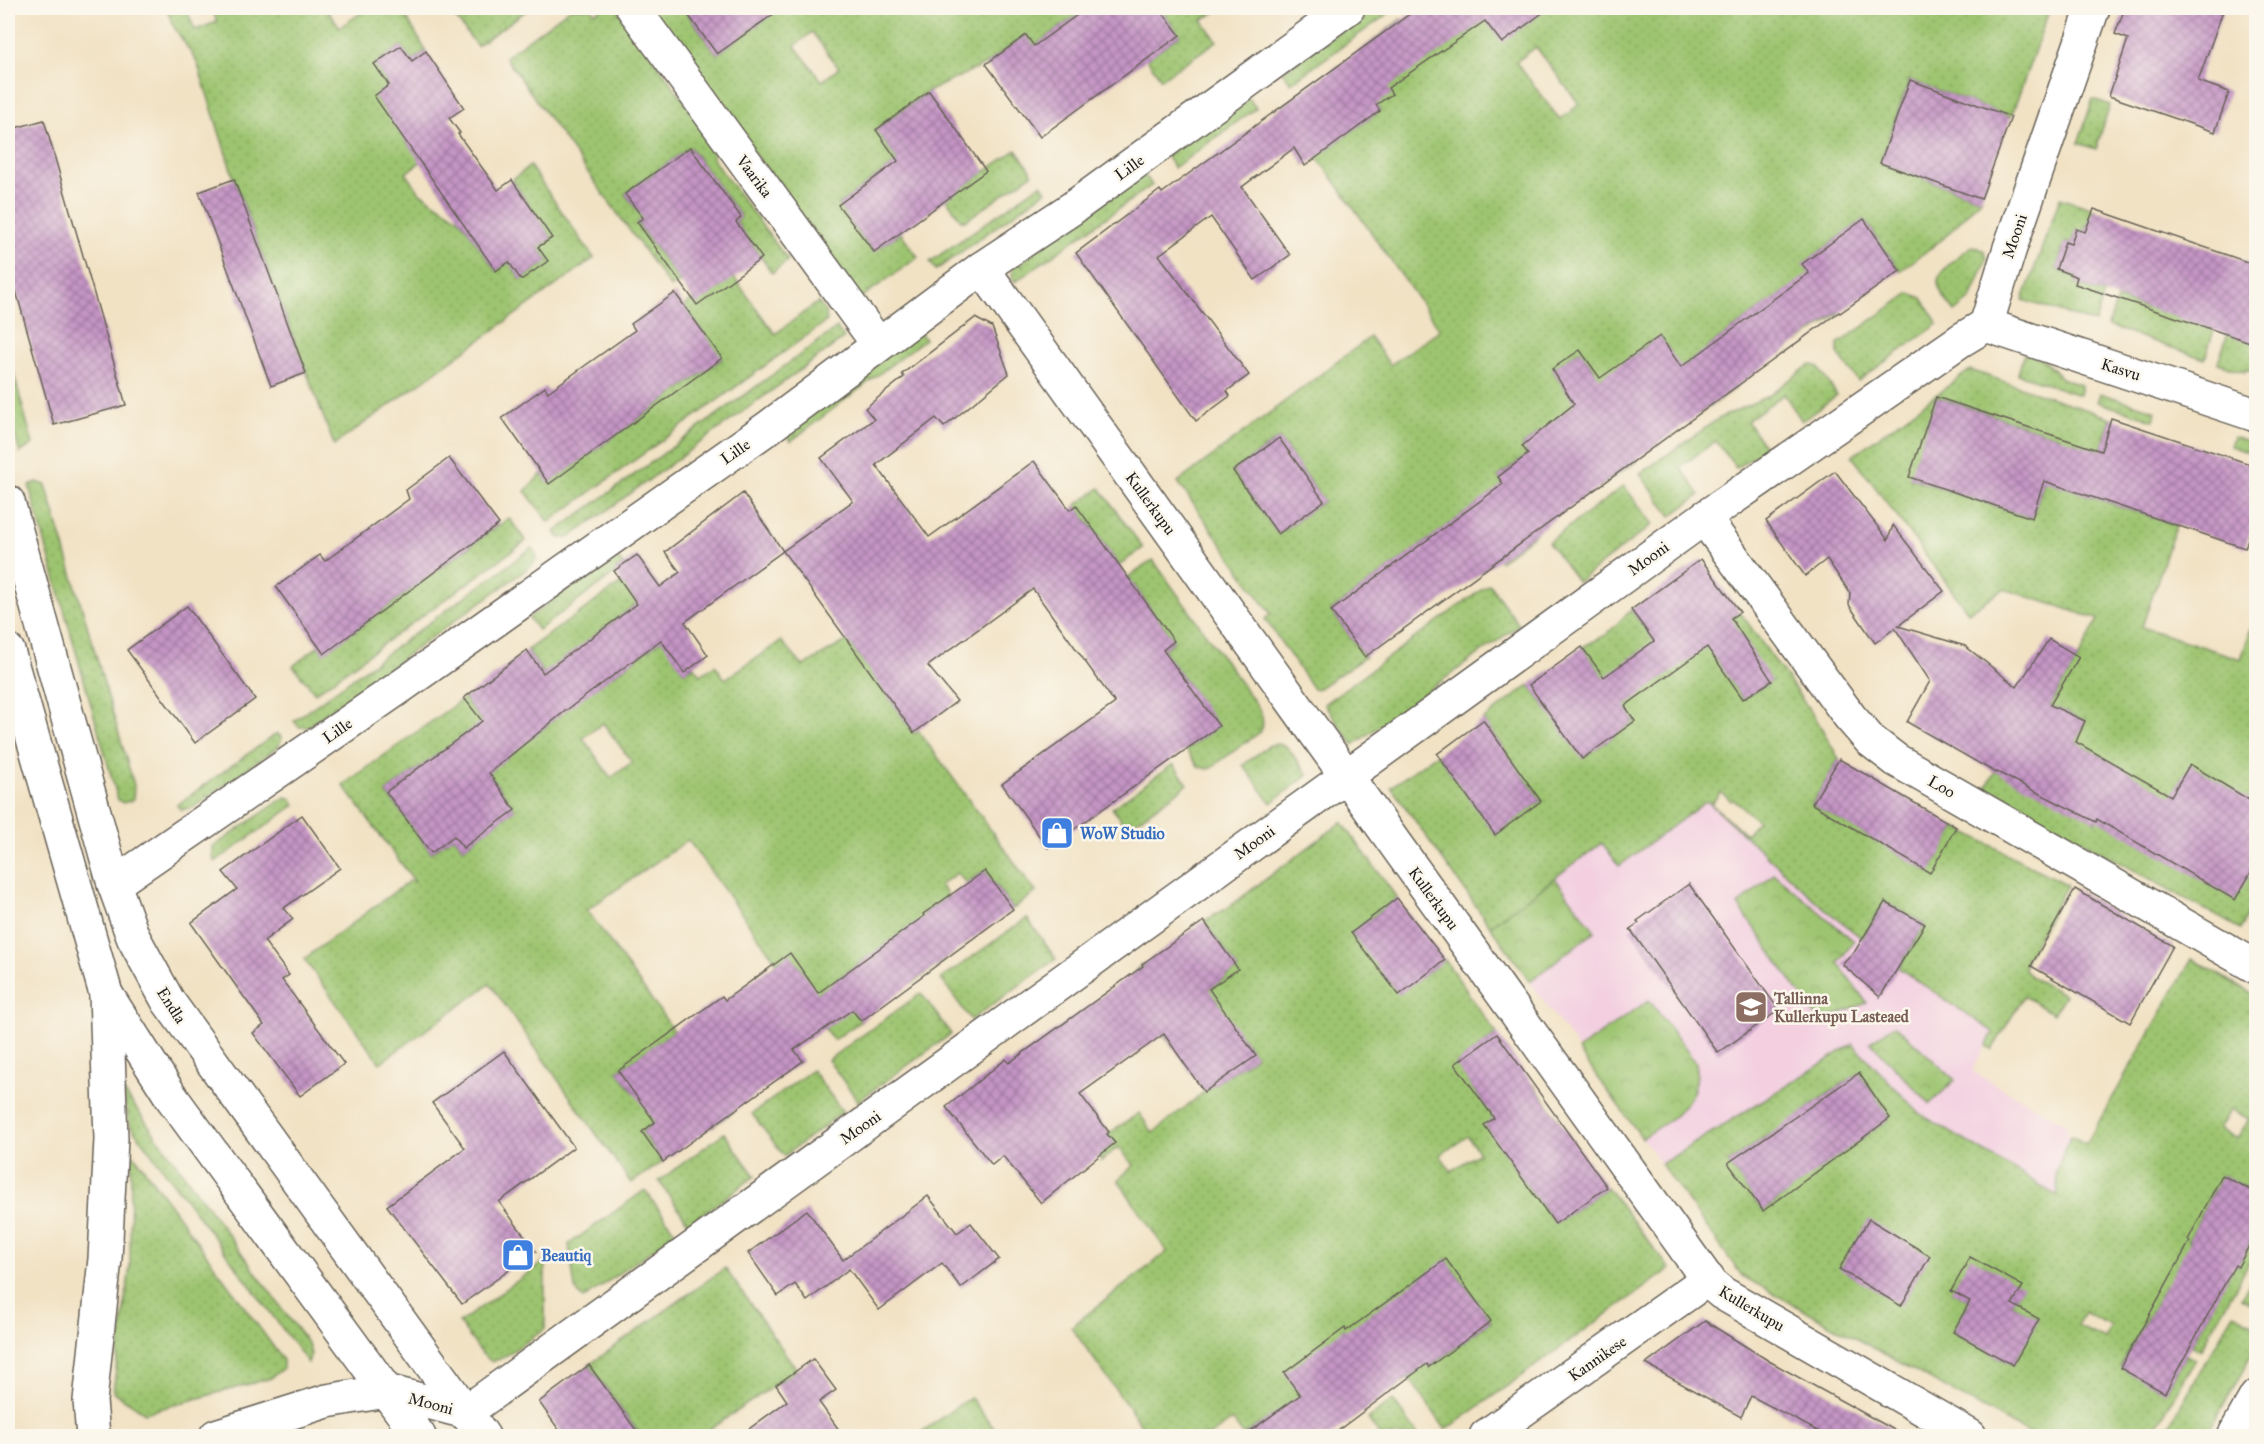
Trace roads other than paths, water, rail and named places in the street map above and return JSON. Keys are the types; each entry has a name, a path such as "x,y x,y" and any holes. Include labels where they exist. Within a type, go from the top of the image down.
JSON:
{"street":[{"name":"Vaarika","path":"633,8 878,344"},
{"name":"Lille","path":"114,884 384,698 769,427 982,268 1071,209 1348,8"},
{"name":"Mooni","path":"229,1434 327,1401 386,1391 474,1424 1346,776 1704,518 1986,325 2010,248 2093,8"},
{"name":"Kullerkupu","path":"982,268 1708,1279 1722,1293 1970,1437"},
{"name":"Kasvu","path":"1986,325 2256,415"},
{"name":"Endla","path":"8,502 114,884 133,937 168,1001 474,1424"},
{"name":"Loo","path":"1704,518 1850,717 1870,740 1896,760 2256,967"},
{"path":"8,651 106,994 111,1139 105,1259 90,1401 93,1437"},
{"path":"106,994 172,1098 419,1437"},
{"name":"Kannikese","path":"1486,1437 1708,1279"},
{"path":"2234,1437 2256,1397"}],"place":[{"name":"WoW Studio","path":"1057,833"},
{"name":"Tallinna Kullerkupu Lasteaed","path":"1751,1007"},
{"name":"Beautiq","path":"518,1255"}]}
